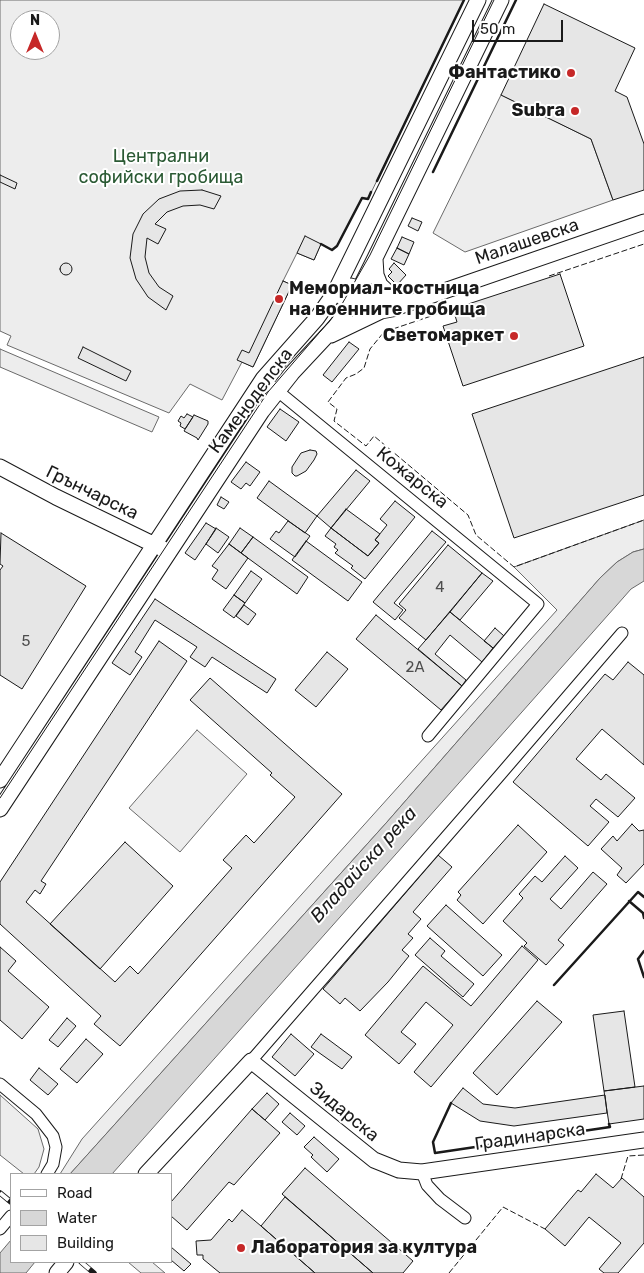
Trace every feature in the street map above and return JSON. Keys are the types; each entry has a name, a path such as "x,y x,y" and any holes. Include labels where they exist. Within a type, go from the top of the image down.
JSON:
{"street":[{"name":"Каменоделска","path":"0,780 263,379 317,318 337,288 478,0"},
{"name":"Каменоделска","path":"0,809 242,440 277,390 336,327 356,296 501,0"},
{"name":"Малашевска","path":"356,296 364,307 381,311 644,222"},
{"path":"375,258 376,275 380,285 392,296 401,300"},
{"name":"Малашевска","path":"337,288 356,296 384,300 422,298"},
{"path":"325,338 381,311"},
{"name":"Кожарска","path":"263,379 538,604 428,736"},
{"name":"Грънчарска","path":"0,466 56,497 169,552"},
{"path":"147,1173 251,1061 622,633"},
{"name":"Зидарска","path":"251,1061 374,1160 399,1170 422,1172"},
{"path":"0,1084 36,1114 54,1136 56,1147 53,1164 48,1173"},
{"name":"Градинарска","path":"422,1172 644,1140"},
{"path":"422,1172 427,1185 440,1199 465,1218"},
{"path":"0,1229 10,1217"},
{"path":"56,1273 65,1263"}],"shaded area":[{"name":"Централни софийски гробища","path":"0,0 464,0 368,199 362,198 337,246 332,250 321,244 314,260 297,253 283,281 292,285 253,367 242,362 222,400 190,384 169,413 7,345 11,336 0,331"},
{"path":"501,95 591,139 613,200 465,252 433,233"},
{"path":"0,349 159,417 152,432 0,367"},
{"path":"644,520 644,549 633,552 617,562 600,578 387,822 71,1173 61,1173 82,1139 557,610 514,567"},
{"path":"197,730 247,774 180,852 129,808"},
{"path":"0,1095 38,1129 44,1149 39,1167 35,1173 23,1173 0,1155"},
{"path":"129,1263 153,1263 165,1273 141,1273"}],"water":[{"name":"Владайска река","path":"644,549 644,581 631,589 113,1173 71,1173 387,822 600,578 617,562 633,552"},
{"path":"10,1241 10,1263 34,1263 26,1273 0,1273 0,1253"}],"building":[{"path":"544,4 635,48 615,91 627,97 644,144 644,190 613,200 591,139 501,95"},
{"path":"0,175 17,183 15,189 0,182"},
{"path":"202,190 221,196 214,209 200,205 183,206 167,212 155,224 166,229 158,244 147,238 145,257 149,273 159,287 173,296 166,310 148,297 136,279 130,258 133,234 143,214 159,199 180,191"},
{"path":"412,218 422,222 418,231 408,226"},
{"path":"305,236 321,244 314,260 297,253"},
{"path":"402,237 414,242 409,254 397,248"},
{"path":"397,248 409,254 404,265 391,259"},
{"path":"64,263 68,263 72,269 68,275 64,275 60,271 60,267"},
{"path":"394,263 406,275 397,285 388,276 392,272 389,269"},
{"name":"Светомаркет","path":"560,274 584,346 463,386 443,326 457,322 453,309"},
{"path":"283,281 292,285 253,367 237,360 242,350 249,353"},
{"path":"349,342 359,349 332,382 323,375"},
{"path":"83,347 131,371 126,381 78,358"},
{"path":"644,357 644,495 514,538 472,414"},
{"path":"280,409 299,422 286,441 267,427"},
{"path":"187,414 193,417 185,429 180,426 181,423 178,421 181,416 184,418"},
{"path":"194,415 208,421 198,440 184,431"},
{"path":"310,450 316,451 317,454 314,460 306,471 295,476 292,473 292,467 301,453"},
{"path":"246,462 260,472 250,486 246,483 241,489 231,482"},
{"path":"356,470 370,481 331,528 317,516"},
{"path":"269,481 317,516 305,533 257,498"},
{"path":"221,497 229,502 224,509 217,505"},
{"path":"395,501 415,517 365,579 351,568 353,566 335,553 338,550 334,547 336,544 325,536 331,528 368,556 379,543 375,540 387,525 380,519"},
{"path":"346,509 380,534 375,540 379,543 368,556 331,528"},
{"path":"288,521 310,536 295,557 270,539 276,531 279,533"},
{"path":"206,523 216,529 195,560 185,553"},
{"path":"216,528 229,537 218,553 206,544"},
{"path":"240,528 253,537 241,553 229,544"},
{"path":"432,531 446,542 394,603 403,610 395,620 373,602"},
{"path":"1,533 86,586 22,689 0,675 0,570 3,566 0,564"},
{"path":"253,537 308,577 297,594 241,553"},
{"path":"306,541 362,582 348,601 292,560"},
{"path":"229,544 248,558 226,589 212,579 218,570 212,566"},
{"path":"448,545 482,573 426,640 399,618 406,610 399,604"},
{"path":"251,571 262,579 245,603 234,595"},
{"path":"482,573 493,581 460,620 450,612"},
{"path":"234,595 245,603 234,618 223,610"},
{"path":"155,599 276,679 267,693 212,657 205,667 190,657 197,647 155,620 135,652 142,657 130,675 112,663"},
{"path":"244,605 256,614 248,625 236,616"},
{"path":"450,612 493,648 482,662 450,635 435,654 466,680 462,686 418,649"},
{"path":"376,615 462,686 441,710 356,639"},
{"path":"495,628 504,636 493,648 484,641"},
{"path":"159,641 187,661 41,881 46,884 40,894 35,890 26,902 115,982 130,966 138,974 232,868 223,860 246,835 254,843 295,797 270,775 272,773 190,700 210,678 342,794 120,1046 94,1024 101,1016 0,924 0,882"},
{"path":"327,652 348,669 316,707 295,690"},
{"path":"628,662 644,675 644,765 602,729 576,759 601,780 606,774 635,798 618,817 596,799 590,806 609,822 588,846 513,782 605,674 613,680"},
{"path":"632,824 639,831 644,830 644,864 626,883 617,875 622,868 601,849 613,836 617,841"},
{"path":"518,825 547,852 483,924 457,900 461,895 458,892"},
{"path":"125,842 173,886 100,969 50,924"},
{"path":"438,855 452,867 413,912 421,919 408,934 413,938 402,950 409,956 388,982 360,1011 345,998 340,1004 323,989"},
{"path":"565,856 578,868 550,899 561,909 593,872 607,884 558,940 564,945 546,965 524,946 527,943 503,921 523,898 519,894 535,876 542,882"},
{"path":"446,905 502,955 483,976 427,926"},
{"path":"430,938 445,951 441,956 474,984 463,997 415,955"},
{"path":"522,946 538,960 431,1087 414,1072 453,1025 426,1002 401,1032 416,1044 399,1064 365,1035 423,966 471,1006"},
{"path":"0,947 16,961 8,971 49,1007 22,1039 0,1020"},
{"path":"537,1001 562,1022 497,1095 473,1073"},
{"path":"624,1011 635,1087 604,1091 593,1015"},
{"path":"67,1018 76,1026 58,1047 49,1040"},
{"path":"291,1034 314,1054 295,1076 272,1057"},
{"path":"321,1034 352,1057 342,1069 311,1047"},
{"path":"86,1039 103,1054 77,1083 60,1069"},
{"path":"39,1068 58,1084 48,1095 30,1080"},
{"path":"644,1086 644,1119 609,1124 604,1091"},
{"path":"463,1088 483,1104 515,1108 605,1095 607,1113 514,1126 480,1121 451,1103"},
{"path":"267,1093 279,1104 265,1120 252,1109"},
{"path":"252,1109 280,1133 234,1185 229,1182 187,1230 172,1217 172,1201"},
{"path":"290,1113 305,1126 297,1135 282,1122"},
{"path":"314,1137 339,1159 327,1172 311,1157 313,1155 304,1147"},
{"path":"305,1168 413,1261 403,1273 373,1273 282,1194"},
{"path":"596,1174 613,1188 622,1178 644,1197 644,1243 618,1273 604,1273 599,1269 621,1243 589,1217 565,1246 545,1229 578,1190 581,1192"},
{"path":"285,1197 373,1273 315,1273 261,1226"},
{"name":"Лаборатория за култура","path":"242,1210 315,1273 220,1273 203,1259 203,1255 197,1255 196,1241 211,1240 229,1219 232,1222"},
{"path":"172,1248 191,1264 184,1271 172,1261"}],"tram line":[{"path":"0,798 268,392 338,311 370,255 494,0"}],"railway":[{"path":"0,1193 10,1201"},
{"path":"82,1263 94,1273"}],"fence":[{"path":"549,276 644,244"},
{"path":"455,308 384,332 370,349 364,368 346,378 328,402 337,409 334,421 366,446 374,436 468,515 476,535 514,567 644,520"},
{"path":"621,1179 628,1156 644,1155"},
{"path":"449,1273 503,1207 546,1228"}],"wall":[{"path":"377,181 464,0"},
{"path":"433,172 516,0"},
{"path":"321,244 332,250 337,246 362,198 368,199 371,192"},
{"path":"554,985 638,892 644,897"},
{"path":"629,901 643,913 644,918"},
{"path":"644,951 638,959 644,977"},
{"path":"451,1103 433,1142 435,1153 610,1127 609,1124"}],"place":[{"name":"Фантастико","path":"571,73"},
{"name":"Subra","path":"575,111"},
{"name":"Мемориал-костница на военните гробища","path":"279,299"},
{"name":"Светомаркет","path":"514,336"},
{"name":"Лаборатория за култура","path":"241,1248"}]}
